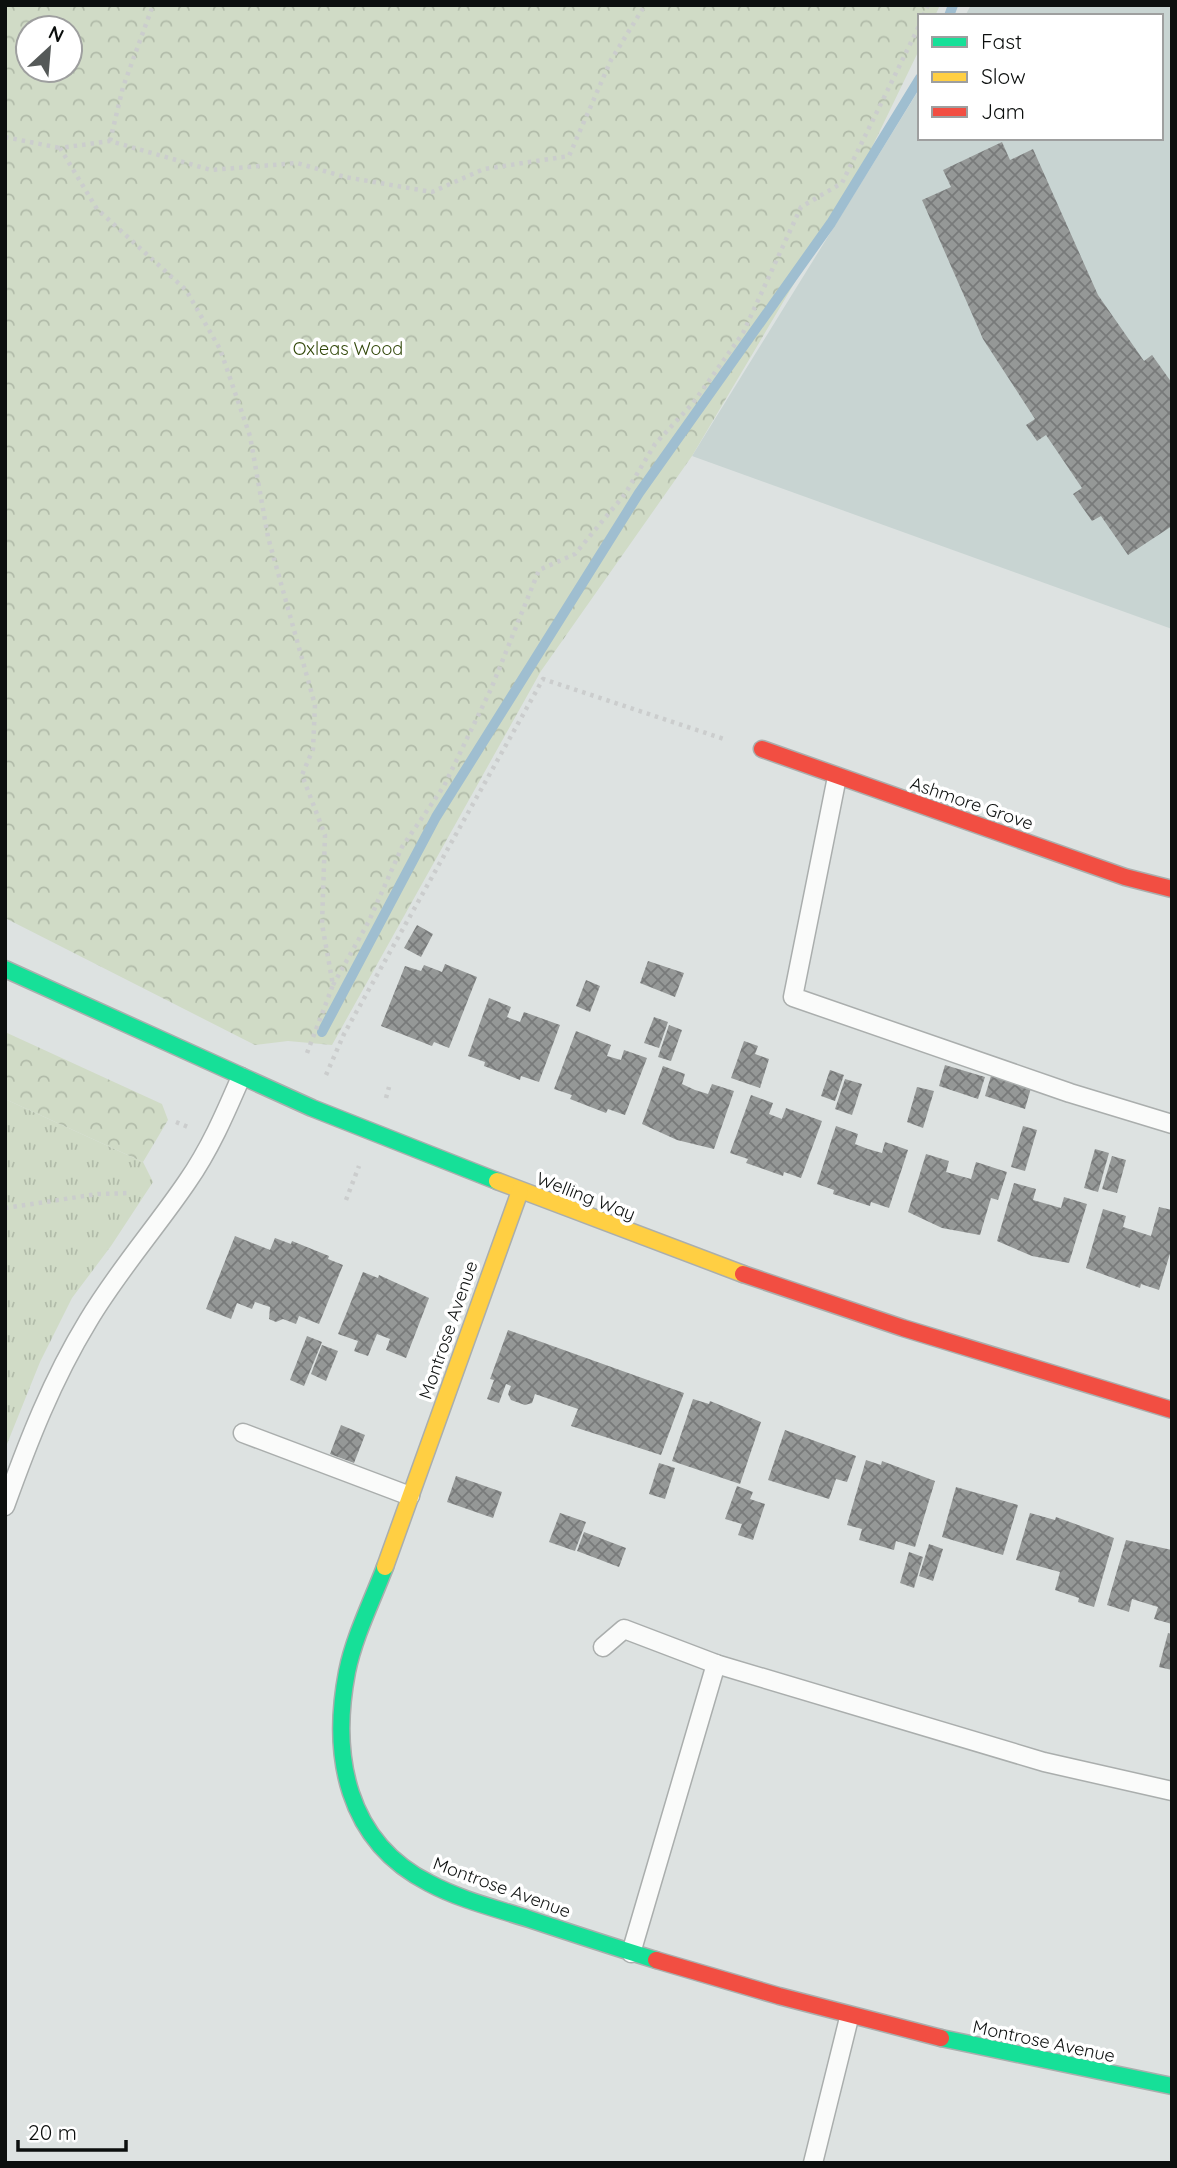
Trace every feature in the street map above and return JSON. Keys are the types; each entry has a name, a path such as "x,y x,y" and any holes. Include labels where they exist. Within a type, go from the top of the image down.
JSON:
{"street":[{"name":"Ashmore Grove","path":"762,749 1125,877 1172,889"},
{"name":"Welling Way","path":"5,969 240,1077 520,1191 780,1288 1172,1410"},
{"name":"Montrose Avenue","path":"520,1191 348,1668 338,1715 339,1756 347,1789 360,1815 411,1873 448,1891 631,1953 849,2018 1081,2070 1172,2086"}],"lane":[{"path":"837,777 793,997 1070,1093 1172,1124"},
{"path":"5,1506 50,1388 88,1320 138,1246 187,1183 214,1139 240,1077"},
{"path":"243,1433 410,1496"},
{"path":"603,1647 624,1629 716,1664 1044,1762 1172,1791"},
{"path":"631,1953 716,1664"},
{"path":"813,2163 849,2018"}],"path":[{"path":"110,141 123,87 153,5"},
{"path":"5,137 60,148 110,141 211,170 298,163 345,177 432,192 484,169 569,156 611,60 645,5"},
{"path":"307,1053 333,985 369,921 402,847 444,786 491,689 539,570 575,554 625,494 655,444 693,403 743,333 801,207 842,183 918,28"},
{"path":"60,148 97,209 186,290 220,349 250,436 268,537 314,705 313,749 302,775 325,835 322,924 333,985"},
{"path":"344,1034 543,679 701,734 762,749"},
{"path":"176,1122 189,1127"},
{"path":"346,1200 360,1166"},
{"path":"5,1208 98,1194 130,1193"}],"shaded area":[{"path":"971,5 1172,5 1172,629 692,456 918,91 918,140 1163,140 1163,14 966,14"}],"green space":[{"name":"Oxleas Wood","path":"5,5 940,5 936,14 918,14 918,52 859,174 692,456 541,671 332,1045 288,1041 255,1045 5,918"},
{"path":"5,1032 162,1104 168,1120 143,1162 5,1099"},
{"path":"5,1099 143,1162 153,1182 111,1246 72,1298 40,1362 5,1449"}],"building":[{"path":"1002,142 1010,160 1033,149 1098,295 1144,361 1152,355 1172,383 1172,526 1128,555 1101,516 1092,521 1073,494 1082,488 1046,435 1037,441 1026,425 1035,419 983,339 922,200 951,187 943,170"},
{"path":"417,925 433,934 421,957 404,948"},
{"path":"648,961 684,973 675,997 640,983"},
{"path":"445,964 477,977 449,1048 434,1042 432,1046 381,1026 405,966 421,971 424,965 442,972"},
{"path":"586,980 600,986 590,1012 576,1006"},
{"path":"489,998 511,1007 507,1017 520,1022 524,1012 560,1025 539,1082 521,1076 520,1080 484,1066 485,1062 468,1056"},
{"path":"654,1017 668,1022 659,1048 644,1043"},
{"path":"669,1025 682,1030 671,1061 658,1057"},
{"path":"576,1031 611,1045 607,1056 621,1060 624,1050 647,1058 625,1115 608,1109 606,1113 570,1099 572,1095 554,1089"},
{"path":"744,1041 758,1046 755,1054 769,1059 760,1088 731,1078"},
{"path":"945,1065 985,1077 978,1099 939,1086"},
{"path":"663,1066 685,1074 682,1084 695,1090 708,1094 712,1084 734,1091 714,1149 677,1140 642,1124"},
{"path":"830,1070 844,1075 835,1101 821,1096"},
{"path":"991,1076 1031,1088 1025,1109 985,1096"},
{"path":"845,1079 862,1084 852,1115 835,1109"},
{"path":"917,1087 934,1091 923,1128 907,1122"},
{"path":"751,1095 773,1103 769,1114 782,1119 786,1108 822,1121 801,1178 784,1172 783,1176 746,1163 748,1159 730,1153"},
{"path":"836,1126 858,1134 855,1144 868,1149 882,1153 885,1142 908,1150 889,1208 871,1202 870,1206 833,1194 834,1190 817,1184"},
{"path":"1023,1126 1037,1130 1025,1171 1011,1167"},
{"path":"1095,1149 1109,1153 1098,1192 1084,1188"},
{"path":"926,1154 949,1161 946,1172 971,1179 976,1162 1007,1172 998,1200 991,1198 980,1235 942,1228 908,1212"},
{"path":"1112,1156 1126,1160 1117,1193 1102,1189"},
{"path":"1014,1183 1036,1189 1033,1200 1061,1208 1064,1197 1087,1204 1069,1263 1032,1256 997,1241"},
{"path":"1159,1207 1172,1210 1172,1247 1159,1290 1141,1284 1140,1288 1086,1268 1103,1209 1126,1216 1123,1227 1151,1236"},
{"path":"235,1236 270,1250 275,1238 291,1244 292,1241 329,1256 328,1259 343,1265 319,1324 299,1316 296,1324 283,1319 276,1322 269,1319 270,1307 255,1302 252,1309 237,1303 231,1319 206,1309"},
{"path":"363,1272 378,1278 379,1275 429,1298 406,1358 386,1350 390,1339 377,1334 368,1356 354,1351 358,1341 338,1334"},
{"path":"508,1330 684,1393 661,1455 571,1426 578,1409 535,1394 532,1403 525,1405 511,1400 508,1394 511,1386 506,1384 499,1403 487,1399 494,1380 490,1379"},
{"path":"307,1336 322,1342 304,1386 290,1380"},
{"path":"322,1345 338,1351 326,1381 311,1374"},
{"path":"693,1399 709,1404 710,1401 761,1422 740,1484 672,1461"},
{"path":"341,1425 365,1435 354,1463 330,1454"},
{"path":"785,1430 856,1456 847,1482 836,1479 829,1499 768,1480"},
{"path":"866,1460 881,1465 882,1461 935,1481 915,1547 896,1541 894,1550 859,1540 862,1529 847,1525"},
{"path":"659,1463 675,1468 665,1499 649,1494"},
{"path":"456,1476 502,1492 493,1518 447,1502"},
{"path":"737,1486 753,1492 750,1499 765,1504 753,1540 738,1535 742,1524 725,1519"},
{"path":"956,1487 1018,1505 1003,1555 942,1537"},
{"path":"560,1513 586,1522 575,1551 549,1542"},
{"path":"1030,1513 1055,1520 1056,1517 1114,1538 1094,1607 1078,1602 1079,1598 1055,1590 1060,1572 1016,1560"},
{"path":"584,1532 626,1548 619,1567 577,1551"},
{"path":"1126,1540 1172,1550 1172,1624 1154,1619 1158,1607 1132,1599 1129,1612 1107,1605"},
{"path":"929,1544 943,1549 933,1581 919,1576"},
{"path":"909,1552 923,1557 914,1588 900,1583"},
{"path":"1168,1633 1172,1634 1172,1670 1159,1667"}],"waterway":[{"path":"950,14 953,5"},
{"path":"322,1032 436,817 639,493 831,223 918,81"}],"traffic: fast":[{"path":"5,969 312,1108 497,1181"},
{"path":"385,1567 350,1659 343,1703 341,1734 344,1764 351,1793 362,1820 379,1844 401,1865 429,1883 478,1903 656,1960"},
{"path":"941,2038 1172,2086"}],"traffic: slow":[{"path":"497,1181 743,1274"},
{"path":"385,1567 520,1191"}],"traffic: jam":[{"path":"762,749 1125,877 1172,889"},
{"path":"743,1274 903,1328 1172,1410"},
{"path":"656,1960 779,1996 941,2038"}]}
